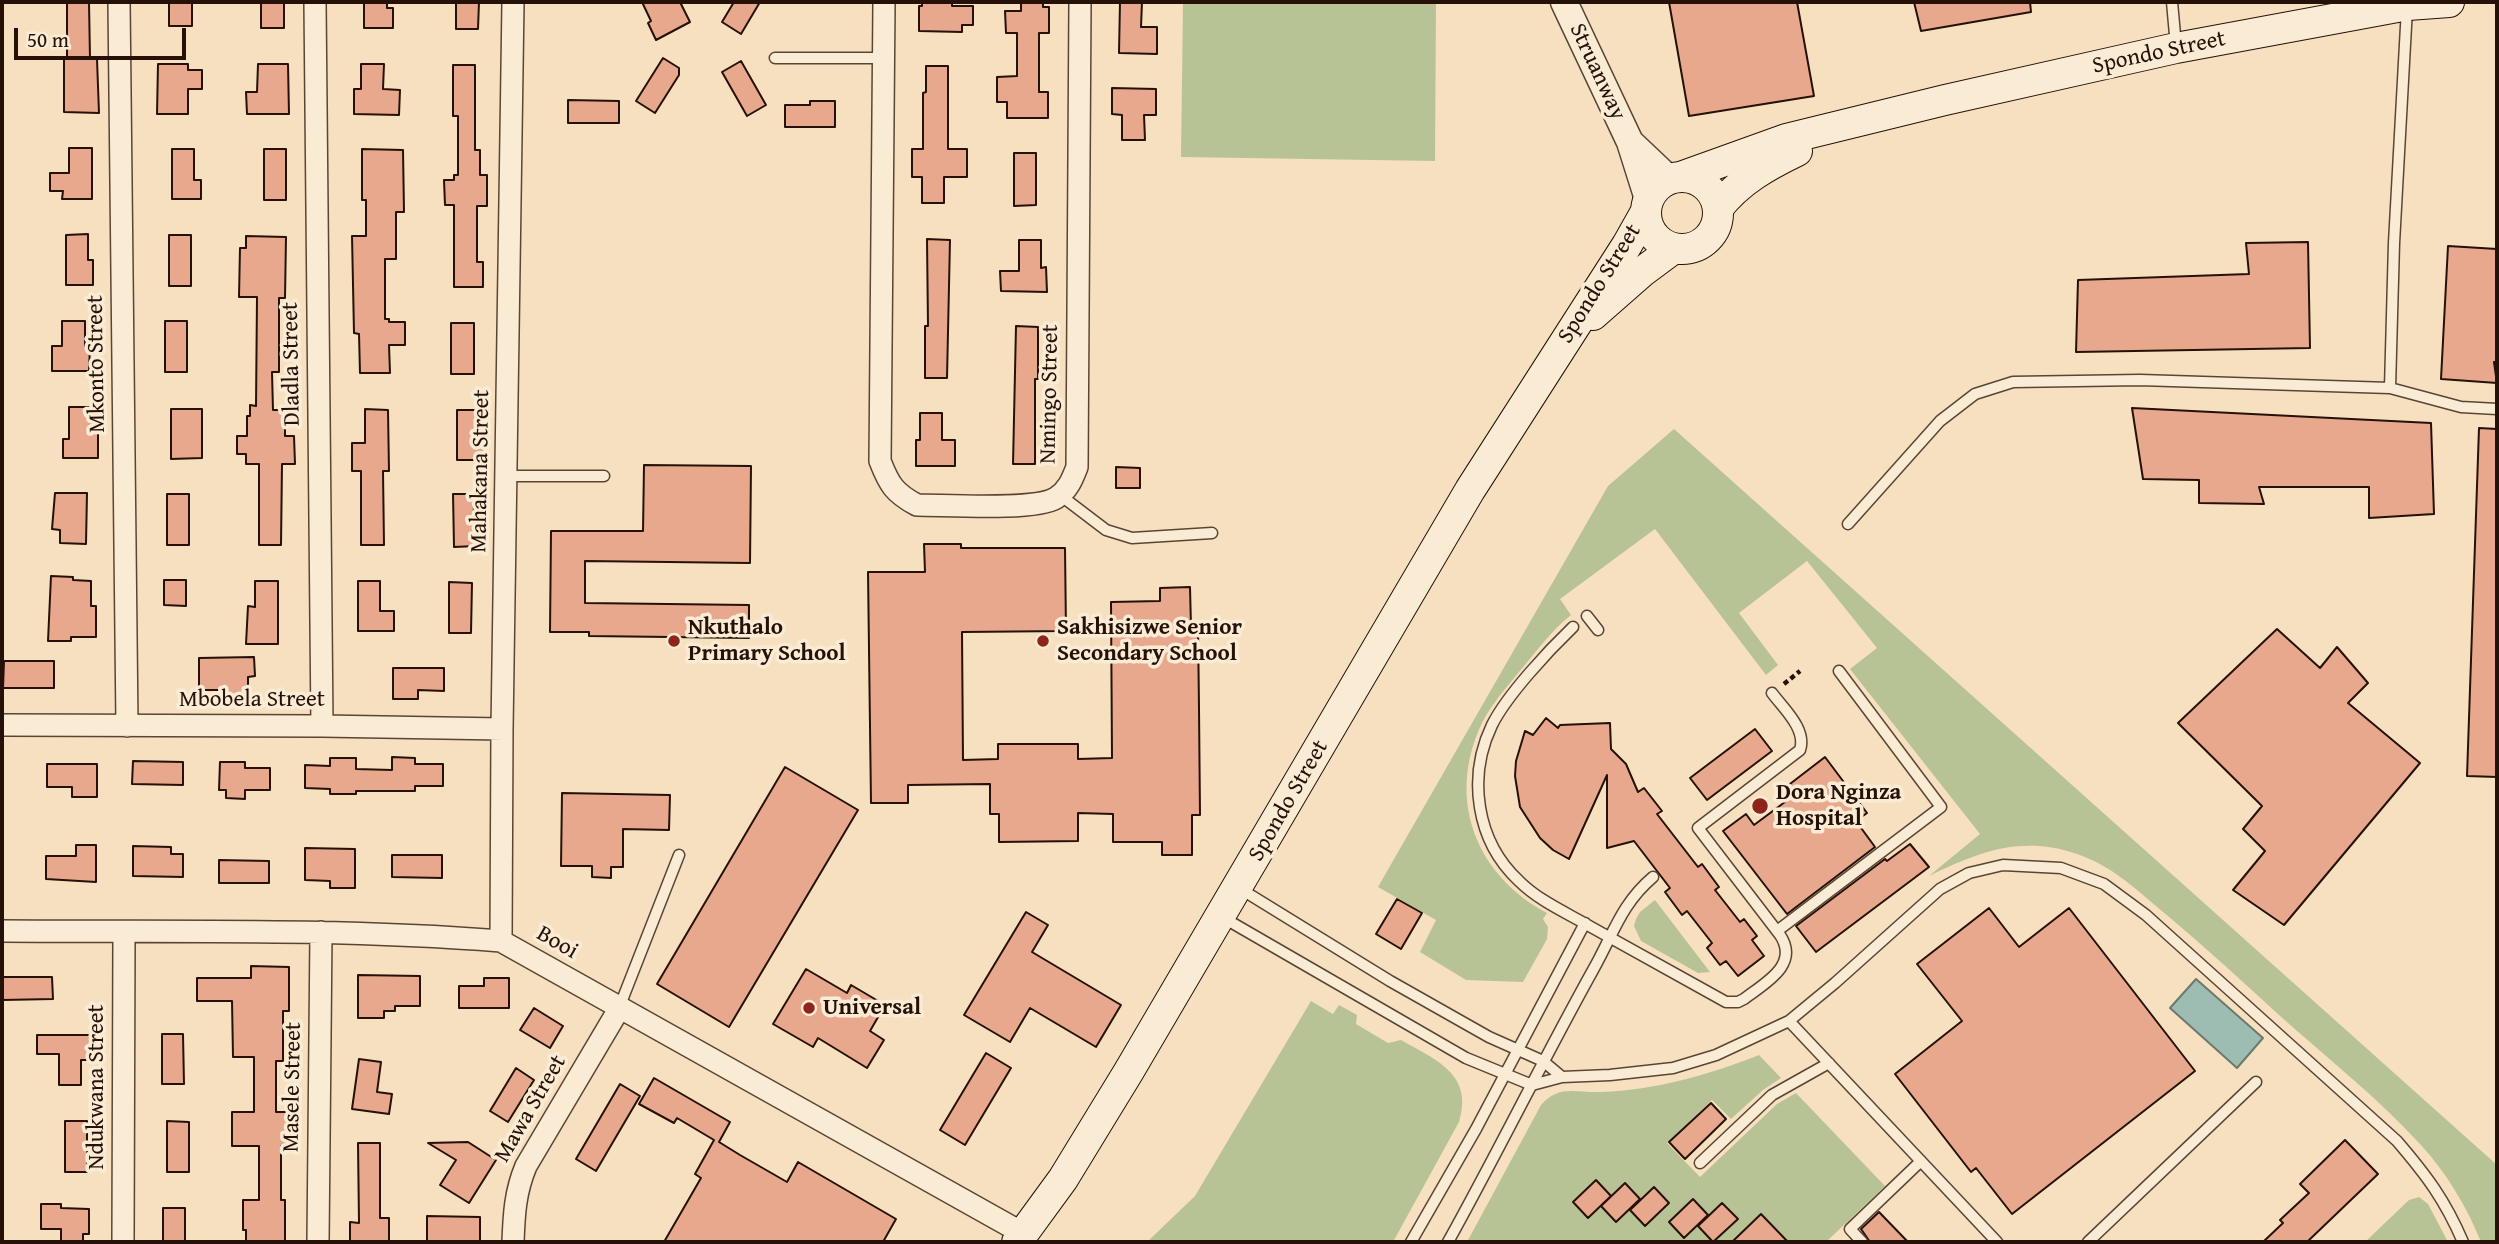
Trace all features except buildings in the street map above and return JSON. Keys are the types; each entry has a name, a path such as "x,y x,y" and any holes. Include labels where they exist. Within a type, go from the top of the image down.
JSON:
{"main road":[{"name":"Spondo Street","path":"1020,1238 1069,1168 1238,888 1470,490 1661,192 1786,139 1870,118 2176,48 2407,5 2449,2"},
{"name":"Spondo Street","path":"1718,208 1730,193 1749,177 1785,157 1870,118"},
{"path":"1698,180 1710,189 1718,208 1716,228 1703,244 1684,250 1674,249 1653,236 1647,225 1661,192 1698,180"},
{"name":"Spondo Street","path":"1555,356 1614,295 1674,249"}],"street":[{"name":"Mkonto Street","path":"119,2 127,726"},
{"name":"Dladla Street","path":"315,2 322,726"},
{"name":"Mahakana Street","path":"501,941 513,2"},
{"name":"Nmingo Street","path":"884,2 880,461 889,483 901,497 917,505 1035,506 1054,500 1060,495 1072,481 1077,467 1080,2"},
{"name":"Struanway","path":"1564,2 1630,142 1661,192"},
{"name":"Mbobela Street","path":"2,725 502,729"},
{"name":"Booi","path":"2,932 321,932 414,934 501,941 1020,1238"},
{"name":"Ndukwana Street","path":"123,1242 124,932"},
{"name":"Masele Street","path":"318,1242 321,932"},
{"name":"Mawa Street","path":"513,1242 515,1196 526,1166 619,1009"}],"lane":[{"path":"2172,2 2176,48"},
{"path":"2390,388 2394,243 2407,5"},
{"path":"775,58 884,58"},
{"path":"1848,524 1940,421 1975,394 2013,382 2140,380 2390,388 2461,407 2497,409"},
{"path":"507,476 604,476"},
{"path":"1060,495 1106,530 1132,538 1212,533"},
{"path":"1587,616 1598,631"},
{"path":"1573,626 1505,705 1485,741 1478,782 1482,820 1488,838 1507,869 1535,894 1732,1003 1744,999 1784,966 1786,947 1777,931 1698,828 1800,750 1800,730 1772,693"},
{"path":"1777,931 1941,807 1839,671"},
{"path":"619,1009 679,855"},
{"path":"1221,916 1466,1058 1532,1085 1562,1077 1673,1068 1716,1055 1789,1021 1940,889 1969,873 2003,865 2061,868 2104,884 2146,915 2397,1141 2430,1180 2463,1242"},
{"path":"1448,1242 1543,1060 1611,938 1624,908 1635,892 1653,877"},
{"path":"1238,888 1390,981 1489,1037 1543,1060 1562,1077"},
{"path":"1410,1242 1476,1129 1585,923"},
{"path":"1789,1021 1997,1242"},
{"path":"1700,1163 1772,1095 1829,1063"},
{"path":"2088,1242 2256,1082"},
{"path":"1862,1242 1850,1229 1921,1161"}],"green space":[{"path":"1183,2 1436,2 1435,161 1181,157"},
{"path":"1674,429 2497,1165 2497,1242 2481,1242 2462,1203 2439,1166 2386,1110 2196,940 2136,889 2102,865 2057,849 2019,846 1983,853 1929,876 1980,834 1850,669 1877,648 1807,561 1739,613 1778,665 1766,675 1655,529 1560,599 1571,615 1540,646 1487,714 1470,759 1467,786 1469,812 1487,859 1503,880 1523,898 1547,913 1543,919 1548,927 1547,939 1523,982 1466,980 1420,952 1436,920 1378,887 1608,486"},
{"path":"1655,900 1710,972 1698,973 1641,941 1634,926 1636,919 1640,912"},
{"path":"1311,1001 1333,1014 1339,1005 1357,1015 1356,1024 1388,1043 1401,1040 1427,1054 1449,1070 1461,1092 1459,1122 1393,1242 1147,1242 1195,1196"},
{"path":"1759,1055 1781,1078 1763,1090 1731,1119 1712,1100 1667,1143 1700,1177 1777,1104 1796,1093 1885,1186 1826,1242 1467,1242 1541,1105 1554,1094 1568,1091 1621,1091 1662,1085 1721,1069"},
{"path":"2419,1197 2428,1204 2448,1242 2365,1242 2409,1200"}],"water":[{"path":"2196,979 2263,1038 2237,1068 2170,1008"}],"place":[{"name":"Nkuthalo Primary School","path":"674,641"},
{"name":"Sakhisizwe Senior Secondary School","path":"1043,641"},
{"name":"Dora Nginza Hospital","path":"1760,806"},
{"name":"Universal","path":"809,1008"}]}
